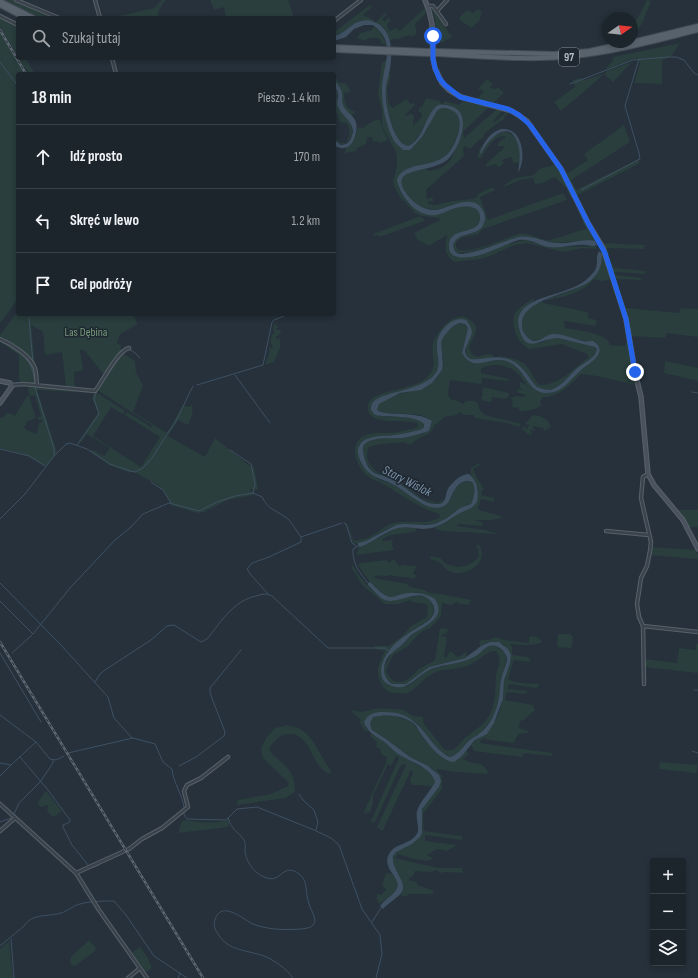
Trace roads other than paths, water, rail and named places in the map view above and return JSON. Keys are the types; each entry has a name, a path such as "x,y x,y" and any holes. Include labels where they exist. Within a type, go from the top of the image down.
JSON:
{"main road":[{"path":"0,1 30,16"},
{"path":"0,5 21,16"},
{"name":"97","path":"638,40 698,26"},
{"name":"97","path":"336,50 382,50 541,58 573,56 608,50 698,30"},
{"name":"97","path":"336,48 341,49"},
{"name":"97","path":"436,53 554,54 588,51 602,48"}],"street":[{"path":"16,0 53,16"},
{"path":"95,0 99,16"},
{"path":"336,19 361,0"},
{"path":"425,0 432,24 434,63 436,72 442,82 449,90 460,97 508,109 527,121 561,169 588,223 603,248 626,319 641,397 648,474 654,485 683,520 698,549"},
{"path":"437,11 447,0"},
{"path":"428,6 433,6 446,24"},
{"path":"0,16 16,24"},
{"path":"112,60 116,72"},
{"path":"0,339 20,352 32,363 35,369 37,385"},
{"path":"11,385 18,383 95,391 119,356 125,349 129,348"},
{"path":"0,381 8,382 11,385"},
{"path":"0,403 10,390 11,385"},
{"path":"644,684 643,626 639,617 637,604 641,578 647,566 650,551 650,535 641,498 643,477 648,474"},
{"path":"606,530 650,535"},
{"path":"643,626 698,632"},
{"path":"76,873 129,849 142,839 162,828 188,807 184,791 187,785 201,778 228,757"},
{"path":"0,804 76,873 94,902 147,978"},
{"path":"0,831 15,818"},
{"path":"128,978 141,968"}],"water":[{"path":"369,20 378,24 389,37 391,62 386,85 386,99 392,126 396,136 401,142 408,146 414,143 421,133 433,109 438,105 453,107 459,111 462,116 463,123 460,138 454,152 450,157 445,162 438,165 405,175 401,183 404,190 412,200 427,209 436,210 460,203 472,202 478,204 482,209 484,212 485,221 478,231 464,235 456,240 453,245 457,253 468,253 520,237 531,237 557,243 590,240 595,241 597,245 548,247 530,241 519,240 470,257 462,258 451,254 449,243 451,238 456,234 474,228 479,222 480,214 477,209 459,207 436,215 422,213 405,199 398,186 397,179 402,173 414,166 437,161 444,157 450,151 458,135 460,123 459,118 456,113 451,110 442,108 437,111 422,137 410,150 403,150 396,143 388,128 383,103 382,82 387,48 381,32 373,25 364,25 354,29 346,37 336,40 336,35 344,32 354,24"},
{"path":"336,82 341,89 343,105 354,118 357,126 353,141 349,146 343,148 336,146 336,141 341,145 347,143 351,138 353,129 349,121 337,106"},
{"path":"501,129 508,130 514,133 521,145 522,160 518,173 520,159 519,148 515,137 511,132 500,132 490,140 481,154 480,152 488,138 493,133"},
{"path":"599,251 602,254 599,269 590,281 582,286 546,299 535,305 527,312 522,320 523,331 527,337 534,341 551,334 558,334 584,341 593,341 598,345 600,350 596,358 561,389 547,393 540,392 531,385 513,364 506,361 499,360 482,363 471,362 462,353 468,328 465,324 460,323 451,328 441,342 442,370 432,383 421,390 400,393 379,404 377,410 381,412 418,416 432,421 429,431 403,438 382,438 367,442 363,447 363,453 371,471 396,482 419,498 436,504 440,504 444,501 447,490 455,480 463,475 469,474 476,483 478,498 475,505 471,508 438,526 429,529 407,527 394,529 365,545 360,547 358,546 358,543 366,541 396,525 435,524 447,518 460,508 471,504 474,494 473,483 465,481 458,486 446,505 437,508 430,507 419,502 396,486 374,476 365,469 358,455 358,447 363,441 368,438 412,432 424,427 424,424 414,419 375,415 371,410 372,404 382,396 410,388 429,380 435,374 438,367 437,345 442,330 451,322 461,319 466,320 472,332 465,350 467,357 470,359 498,357 508,359 518,364 537,387 549,390 557,387 576,369 593,357 597,349 595,347 558,338 534,344 530,343 522,336 518,319 526,306 541,298 570,289 586,280 595,270"},
{"path":"370,582 382,593 390,597 409,593 419,593 432,597 435,599 438,607 438,613 435,618 426,626 410,636 404,643 391,653 387,659 384,669 385,674 387,679 392,684 406,684 429,667 465,658 481,646 490,642 499,642 508,649 511,655 510,664 504,680 503,699 494,723 487,734 475,740 461,757 454,762 444,759 435,751 412,722 393,716 373,717 370,724 372,730 410,757 428,766 439,775 441,781 439,787 422,809 422,833 420,837 412,844 396,852 393,856 394,866 403,884 403,888 401,894 383,909 380,906 394,893 398,884 389,869 387,859 389,854 392,850 410,841 416,835 418,830 417,811 435,782 429,772 420,765 394,751 367,729 364,722 369,715 376,712 391,712 406,716 422,730 442,753 450,757 453,756 471,739 484,730 493,717 498,702 502,674 507,663 507,658 502,649 492,645 476,656 467,660 434,668 406,686 393,687 386,683 382,678 382,663 386,655 398,641 428,621 434,613 434,608 432,603 427,598 421,596 387,601 381,598 368,585"}],"waterway":[{"path":"570,84 633,60 668,57 676,57 684,60 694,73 698,75"},
{"path":"581,190 640,159 625,106 639,59"},
{"path":"0,62 16,83"},
{"path":"197,385 263,365 272,322 284,316"},
{"path":"29,318 33,363"},
{"path":"4,342 26,358 32,368 35,383"},
{"path":"128,349 140,358"},
{"path":"97,390 122,354"},
{"path":"235,375 270,423"},
{"path":"167,434 175,423 193,386"},
{"path":"35,387 54,449 54,455"},
{"path":"692,392 698,393"},
{"path":"77,445 99,414 94,399 96,393"},
{"path":"0,519 25,494 54,456 66,444 70,443 87,449 110,464 135,472 143,468 152,458 166,436"},
{"path":"0,449 29,456 45,466"},
{"path":"230,450 251,464 255,484 253,493"},
{"path":"151,482 163,490 171,503"},
{"path":"0,601 33,634 70,588 115,540 131,527 143,514 169,503 199,511 217,502 235,496 253,493 262,497 270,508 288,519 301,537 342,523"},
{"path":"344,523 346,524 352,543 356,546"},
{"path":"268,594 247,569 252,563 301,542 301,538"},
{"name":"Stary Wislok","path":"358,546 353,549 355,563 368,583"},
{"path":"0,583 60,644 108,697 114,718 132,738"},
{"path":"95,682 100,674 105,670 151,640 167,626 174,625 201,642 207,639 234,607 241,602 264,594 272,596 328,648 385,648 389,651"},
{"path":"12,653 32,635"},
{"path":"179,766 196,757 224,736 225,732 210,693 210,688 241,650"},
{"path":"0,653 41,722"},
{"path":"0,715 36,742 50,759 56,760 64,756"},
{"path":"68,753 133,738 155,744 163,762 172,769 174,779 183,802 184,815 187,819 226,820 237,809 257,807 331,838 339,845 362,909 380,935 382,954 376,978"},
{"path":"0,763 11,765 36,742"},
{"path":"692,751 698,753"},
{"path":"20,757 48,790 70,820 70,822 63,825 63,827 72,845 89,866"},
{"path":"14,814 19,803 40,782 53,763 53,760"},
{"path":"0,776 11,765"},
{"path":"299,794 314,810 318,822 316,830"},
{"path":"0,822 11,818"},
{"path":"228,818 233,828 245,841 246,856 250,865 256,872 263,877 270,879 278,877 288,870 294,871 301,876 305,882 309,903 315,920 313,925 308,928 277,929 253,924 235,913 224,911 217,915 214,926 222,940 227,944 238,949 264,956 276,962 293,978"},
{"path":"91,868 99,865"},
{"path":"0,946 36,917 61,913 84,903 114,901 126,915 154,956 187,978"},
{"name":"Stary Wislok","path":"372,922 381,908"},
{"path":"11,939 14,978"},
{"path":"178,978 180,973"}],"railway":[{"path":"0,30 16,57"},
{"path":"18,60 25,72"},
{"path":"0,642 203,978"}],"park label":[{"name":"Las Dębina","path":"86,332"}]}
